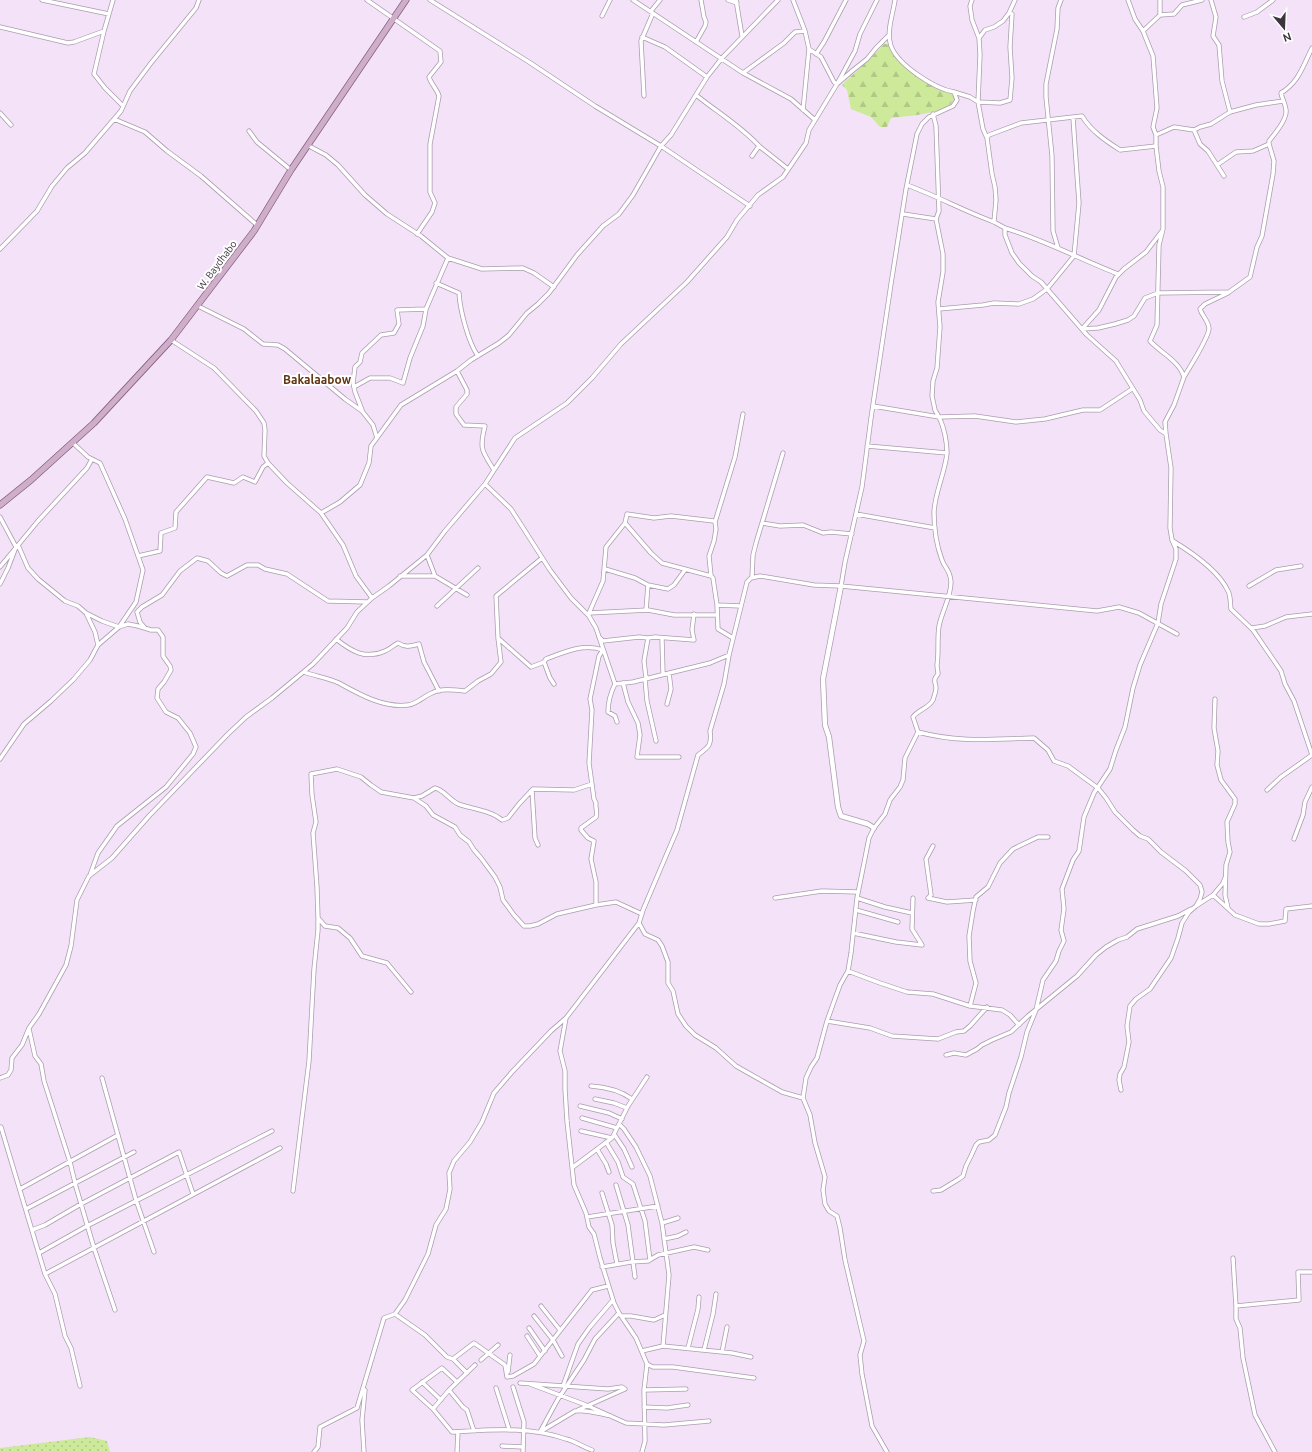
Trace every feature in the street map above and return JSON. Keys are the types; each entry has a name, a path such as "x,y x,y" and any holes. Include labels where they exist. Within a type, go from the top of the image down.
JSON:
{"main road":[{"name":"W. Baydhabo","path":"0,505 31,480 94,423 171,340 258,225 291,170 309,146 406,0"}],"street":[{"path":"42,0 109,14"},
{"path":"113,0 94,74 104,88 123,106"},
{"path":"0,249 37,211 52,186 67,168 85,153 121,111 130,91 150,63 196,8 199,0"},
{"path":"367,0 440,51 441,62 429,77 430,81 437,89 439,96 430,144 430,192 435,203 432,212 417,234"},
{"path":"430,0 529,62 595,106 661,146 750,206"},
{"path":"602,16 610,0"},
{"path":"633,0 743,73 791,99 815,120"},
{"path":"644,96 642,37 652,12 660,0"},
{"path":"696,42 706,22 701,0"},
{"path":"728,0 736,2 742,36"},
{"path":"321,513 340,502 360,485 369,463 371,446 400,405 457,371 499,343 554,287 577,255 603,226 619,214 633,195 661,146 671,135 707,77 742,36 778,0"},
{"path":"793,0 805,31 809,48 803,110"},
{"path":"816,54 846,0"},
{"path":"89,876 112,858 148,816 184,780 210,751 246,717 304,672 347,628 357,612 372,598 390,586 400,576 427,555 445,531 485,484 515,438 567,403 592,378 622,344 687,282 727,237 737,220 758,195 783,177 806,143 809,130 855,51 860,34 876,0"},
{"path":"895,0 889,35 891,46 897,57 910,68 938,87 970,97 978,102 1000,103 1010,100 1012,78 1010,47 1012,14 1009,13"},
{"path":"972,0 970,6 972,20 979,38 980,55 978,102 983,129 987,138 995,187 996,200 994,222"},
{"path":"979,38 985,30 994,27 1003,21 1009,13 1015,0"},
{"path":"1058,248 1053,231 1052,156 1046,84 1057,29 1058,8 1061,0"},
{"path":"1128,0 1134,19 1143,30 1153,56 1157,108 1153,127 1156,135 1159,171 1163,187 1163,229 1159,245 1157,325 1150,341 1176,364 1184,378"},
{"path":"1160,0 1160,15"},
{"path":"1143,30 1160,15 1174,14 1182,5 1202,0"},
{"path":"1211,0 1216,17 1213,36 1219,45 1222,81 1230,112"},
{"path":"1244,17 1257,12 1273,0"},
{"path":"0,27 68,43 104,31"},
{"path":"743,73 784,43 795,32 805,31"},
{"path":"837,84 852,70 867,60 889,35"},
{"path":"642,37 665,47 707,77"},
{"path":"809,48 821,57 834,82 837,84"},
{"path":"934,1191 941,1190 963,1176 976,1145 979,1142 989,1140 995,1135 1006,1107 1027,1032 1036,1010 1043,980 1056,960 1064,941 1061,930 1064,909 1062,889 1073,860 1080,851 1084,817 1098,788 1110,769 1125,727 1136,677 1158,623 1161,604 1176,559 1176,549 1172,540 1170,528 1171,468 1165,422 1184,378 1209,329 1200,309 1205,304 1229,292 1250,277 1257,247 1262,236 1273,174 1274,161 1269,141 1286,117 1286,108 1281,93 1292,86 1312,48"},
{"path":"874,828 868,824 841,816 838,807 829,737 825,725 823,679 845,562 862,487 907,185 917,134 922,124 933,114 956,104 957,100 954,92"},
{"path":"696,95 745,132 759,146 788,169"},
{"path":"1156,135 1174,127 1194,130 1211,124 1230,112 1256,105 1283,101"},
{"path":"0,114 11,125"},
{"path":"887,1452 872,1426 860,1355 864,1341 847,1267 840,1228 836,1216 829,1211 825,1204 823,1190 825,1177 815,1143 810,1115 803,1098 806,1078 817,1058 827,1021 840,985 848,970 857,898 869,838 874,828 885,814 890,800 900,787 903,780 905,758 918,732 912,717 917,712 931,704 935,695 935,680 938,674 937,666 939,658 937,647 939,626 951,583 949,570 942,562 936,542 934,511 947,453 946,443 932,396 933,381 937,368 940,333 938,302 943,272 943,254 936,219 939,211 939,198 936,126 933,114"},
{"path":"987,138 989,135 1021,123 1082,116 1087,124 1091,126 1100,137 1120,150 1156,146"},
{"path":"939,309 983,306 994,303 1019,304 1033,298 1047,289 1074,256 1078,203 1073,118"},
{"path":"114,119 145,132 167,151 201,176 258,225"},
{"path":"1194,130 1200,144 1208,151 1224,176"},
{"path":"249,131 257,142 291,170"},
{"path":"1217,165 1236,152 1253,151 1269,144"},
{"path":"309,146 326,155 338,165 365,195 387,214 417,234 448,258 482,269 523,268 534,273 554,287"},
{"path":"752,156 759,146"},
{"path":"907,185 1005,228 1058,248 1118,274"},
{"path":"903,214 936,219"},
{"path":"1005,228 1005,235 1012,253 1028,272 1041,282 1082,328 1116,361 1140,400 1144,410 1160,430 1166,434"},
{"path":"1082,328 1099,310 1105,296 1118,274 1146,252 1163,229"},
{"path":"354,386 370,378 390,378 403,383 410,358 423,326 426,309 448,258"},
{"path":"436,283 459,293 466,325 474,350 478,356"},
{"path":"1082,328 1098,328 1128,320 1134,316 1145,298 1158,293 1229,292"},
{"path":"198,306 244,329 263,344 278,345 285,348 345,399 362,411 373,425 377,438"},
{"path":"362,411 354,386 355,368 360,362 362,354 381,335 394,333 399,324 397,310 426,309"},
{"path":"171,340 214,368 256,411 264,422 264,456 268,463 287,483 321,513 343,545 356,576 372,598"},
{"path":"457,371 467,390 467,394 456,408 456,414 464,425 485,426 482,440 483,453 494,470"},
{"path":"873,406 939,417 975,416 1016,422 1045,419 1083,410 1100,410 1132,389"},
{"path":"733,638 718,629 717,604 713,578 711,576 709,556 714,541 716,529 715,522 735,457 743,414"},
{"path":"73,443 92,459 100,463 113,489 115,498 125,519 143,570 136,602 140,622 146,629"},
{"path":"867,446 947,453"},
{"path":"752,577 753,555 782,453"},
{"path":"0,567 38,520 87,468 92,459"},
{"path":"138,556 160,551 161,533 175,528 176,512 207,477 234,483 243,477 255,482 263,466 268,463"},
{"path":"485,484 512,509 550,570 571,598 589,614 599,636 615,684 611,693 608,712 615,716 617,722"},
{"path":"589,614 603,581 606,547 625,523 627,514 654,518 671,516 715,522"},
{"path":"856,514 935,528"},
{"path":"0,517 28,568 38,579 65,601 78,606 86,613 102,621 119,627 128,624 146,629 158,630 164,641 163,656 171,670 158,689 157,698 166,712 178,718 190,733 196,747 193,754 166,787 118,826 98,853 77,900 71,946 66,965 39,1014 29,1028 22,1045 12,1058 8,1075 0,1078"},
{"path":"762,522 780,526 803,525 822,533 831,532 852,534"},
{"path":"625,523 651,553 662,563 711,576"},
{"path":"1172,540 1210,568 1229,591 1231,609 1252,628 1281,671 1285,684 1294,701 1312,755 1281,777 1267,790"},
{"path":"0,584 17,546"},
{"path":"427,555 435,576"},
{"path":"137,612 142,607 162,595 180,571 197,558 208,561 227,576 247,565 258,565 265,569 286,574 328,601 368,602"},
{"path":"304,672 338,683 352,691 374,700 394,705 412,704 432,692 465,691 478,681 492,674 501,662 496,596 542,558"},
{"path":"1248,586 1276,570 1301,566"},
{"path":"437,606 478,568"},
{"path":"605,569 636,578 648,585 668,589 674,585 685,570"},
{"path":"400,576 435,576 467,595"},
{"path":"314,1452 318,1447 320,1427 357,1408 384,1318 395,1314 414,1284 428,1254 436,1225 446,1209 450,1189 449,1173 454,1161 470,1142 482,1122 494,1093 551,1030 566,1018 639,923 677,830 698,755 709,746 711,738 710,731 724,684 729,655 747,582 752,577 767,576 814,585 841,586 1098,612 1119,607 1139,613 1177,634"},
{"path":"646,610 648,585"},
{"path":"0,759 24,724 73,680 90,660 98,645 119,627 136,602"},
{"path":"717,604 741,606"},
{"path":"589,614 653,610 674,615 717,615"},
{"path":"86,613 95,632 98,645"},
{"path":"599,636 603,640 626,637 694,640 692,630 694,614"},
{"path":"1252,628 1265,626 1286,617 1312,614"},
{"path":"498,638 531,667 544,662 552,656 584,646 603,650"},
{"path":"648,638 644,661 645,678 647,701 656,741"},
{"path":"336,639 350,651 371,656 386,651 398,643 408,647 419,644 424,662 438,691"},
{"path":"662,639 663,674"},
{"path":"596,904 596,882 591,859 595,843 583,833 581,828 597,815 589,763 592,710 590,694 599,656 603,650"},
{"path":"615,684 710,663 729,655"},
{"path":"544,662 554,684"},
{"path":"667,704 672,689 669,673"},
{"path":"623,683 628,702 638,723 640,735 637,758 679,757"},
{"path":"1215,700 1214,728 1218,751 1217,765 1221,780 1235,799 1235,804 1227,822 1230,852 1226,865 1225,901 1228,909"},
{"path":"918,732 935,737 973,741 1034,738 1048,750 1054,760 1068,766 1098,788 1115,812 1133,830 1140,836 1148,839 1161,852 1186,871 1200,885 1202,892 1200,899 1182,923 1171,958 1150,989 1136,998 1130,1006 1127,1026 1129,1042 1124,1067 1120,1074 1119,1080 1121,1090"},
{"path":"293,1191 309,1061 314,969 318,930 317,887 313,833 316,822 311,774 337,769 361,777 381,792 414,798 426,806 438,819 455,827 460,835 469,842 495,877 500,887 503,900 524,926 538,924 557,914 596,904 616,902 642,914"},
{"path":"414,798 422,796 435,788 440,789 451,800 460,805 497,816 502,820 506,820 532,790 574,790 592,784"},
{"path":"1294,839 1303,815 1305,802 1312,787"},
{"path":"532,790 536,838 538,845"},
{"path":"970,1006 976,983 970,961 969,936 976,897 988,887 1000,863 1013,849 1038,837 1048,837"},
{"path":"933,846 926,859 931,895 928,898 947,902 976,900"},
{"path":"946,1055 968,1054 992,1040 1011,1032 1078,976 1096,955 1106,947 1127,937 1137,929 1178,916 1196,906 1213,895 1223,883 1225,877"},
{"path":"775,898 822,891 858,892"},
{"path":"1213,895 1235,915 1259,924 1285,922 1286,909 1312,906"},
{"path":"857,898 885,907 912,913"},
{"path":"853,933 896,942 922,944 912,929 913,898"},
{"path":"856,910 898,922"},
{"path":"318,918 325,926 338,928 350,938 362,956 387,963 411,992"},
{"path":"639,923 645,934 658,940 662,946 668,962 668,983 673,991 678,1014 686,1026 695,1035 716,1048 736,1066 782,1092 803,1098"},
{"path":"848,970 906,992 933,994 970,1006 1002,1010 1010,1015 1019,1025"},
{"path":"827,1021 870,1028 892,1036 938,1039 964,1030 970,1026 987,1007"},
{"path":"566,1018 560,1051 565,1071 567,1121 574,1185 587,1217 589,1227 594,1234 602,1267 613,1300 620,1315 636,1338 647,1364 644,1390 645,1441 642,1452"},
{"path":"29,1028 35,1056 41,1064 44,1081 70,1162 87,1226 115,1310"},
{"path":"572,1167 613,1136 627,1108 647,1077"},
{"path":"102,1078 136,1200 154,1252"},
{"path":"591,1086 600,1086 627,1096 632,1100"},
{"path":"595,1099 614,1103 627,1108"},
{"path":"580,1106 609,1113 622,1119"},
{"path":"582,1118 617,1128"},
{"path":"619,1124 630,1137 650,1176 662,1223 669,1275 663,1346"},
{"path":"0,1127 45,1274 55,1294 65,1336 71,1348 80,1386"},
{"path":"39,1253 136,1200 272,1131"},
{"path":"580,1131 613,1136 624,1149 632,1167"},
{"path":"20,1189 118,1135"},
{"path":"606,1142 618,1162 622,1177 633,1184 645,1222 650,1260"},
{"path":"45,1274 280,1148"},
{"path":"597,1149 609,1172"},
{"path":"26,1209 134,1152"},
{"path":"32,1230 44,1225 179,1152 194,1194"},
{"path":"616,1185 625,1211 635,1277"},
{"path":"602,1193 612,1225 613,1243 617,1264"},
{"path":"587,1217 658,1206"},
{"path":"662,1223 678,1218"},
{"path":"664,1239 686,1232"},
{"path":"602,1267 648,1261 658,1255 694,1247 708,1250"},
{"path":"1233,1258 1236,1319 1240,1328 1243,1358 1255,1414 1275,1452"},
{"path":"1236,1306 1300,1300 1298,1272 1312,1272"},
{"path":"453,1359 474,1343 505,1365 508,1377 522,1371 534,1364 592,1290 608,1286"},
{"path":"704,1350 713,1314 716,1294"},
{"path":"688,1348 698,1309 699,1297"},
{"path":"540,1432 565,1385 578,1344 613,1300"},
{"path":"541,1306 560,1330"},
{"path":"395,1314 426,1335 447,1357 453,1359 467,1373"},
{"path":"565,1385 595,1339 620,1315 654,1320 665,1315"},
{"path":"534,1316 553,1340 562,1356"},
{"path":"722,1352 727,1327"},
{"path":"529,1328 545,1351"},
{"path":"527,1336 540,1356"},
{"path":"481,1360 498,1345"},
{"path":"642,1351 663,1346 722,1352 751,1357"},
{"path":"507,1374 510,1355"},
{"path":"647,1364 653,1367 673,1367 754,1378"},
{"path":"434,1409 457,1382 475,1365"},
{"path":"457,1382 442,1368 412,1390 434,1409 452,1432 509,1429 540,1432 568,1439 592,1450"},
{"path":"364,1452 362,1420 366,1380"},
{"path":"422,1382 441,1400"},
{"path":"520,1383 608,1389 622,1387 625,1389 586,1405 540,1432"},
{"path":"530,1384 586,1405 626,1423 664,1425 709,1421"},
{"path":"496,1388 509,1429"},
{"path":"513,1388 524,1422 523,1452"},
{"path":"644,1390 686,1389"},
{"path":"450,1390 463,1407 468,1410 474,1431"},
{"path":"644,1407 667,1408 688,1405"},
{"path":"575,1411 590,1411 611,1416"},
{"path":"457,1452 458,1432"},
{"path":"502,1446 523,1447"}],"green space":[{"path":"884,44 888,44 907,68 919,78 932,86 950,92 955,96 953,102 947,107 928,113 891,118 887,127 880,127 871,117 851,109 847,90 842,85"},
{"path":"90,1437 107,1441 110,1452 0,1452 0,1448"}],"district":[{"name":"Bakalaabow","path":"317,379"}]}
